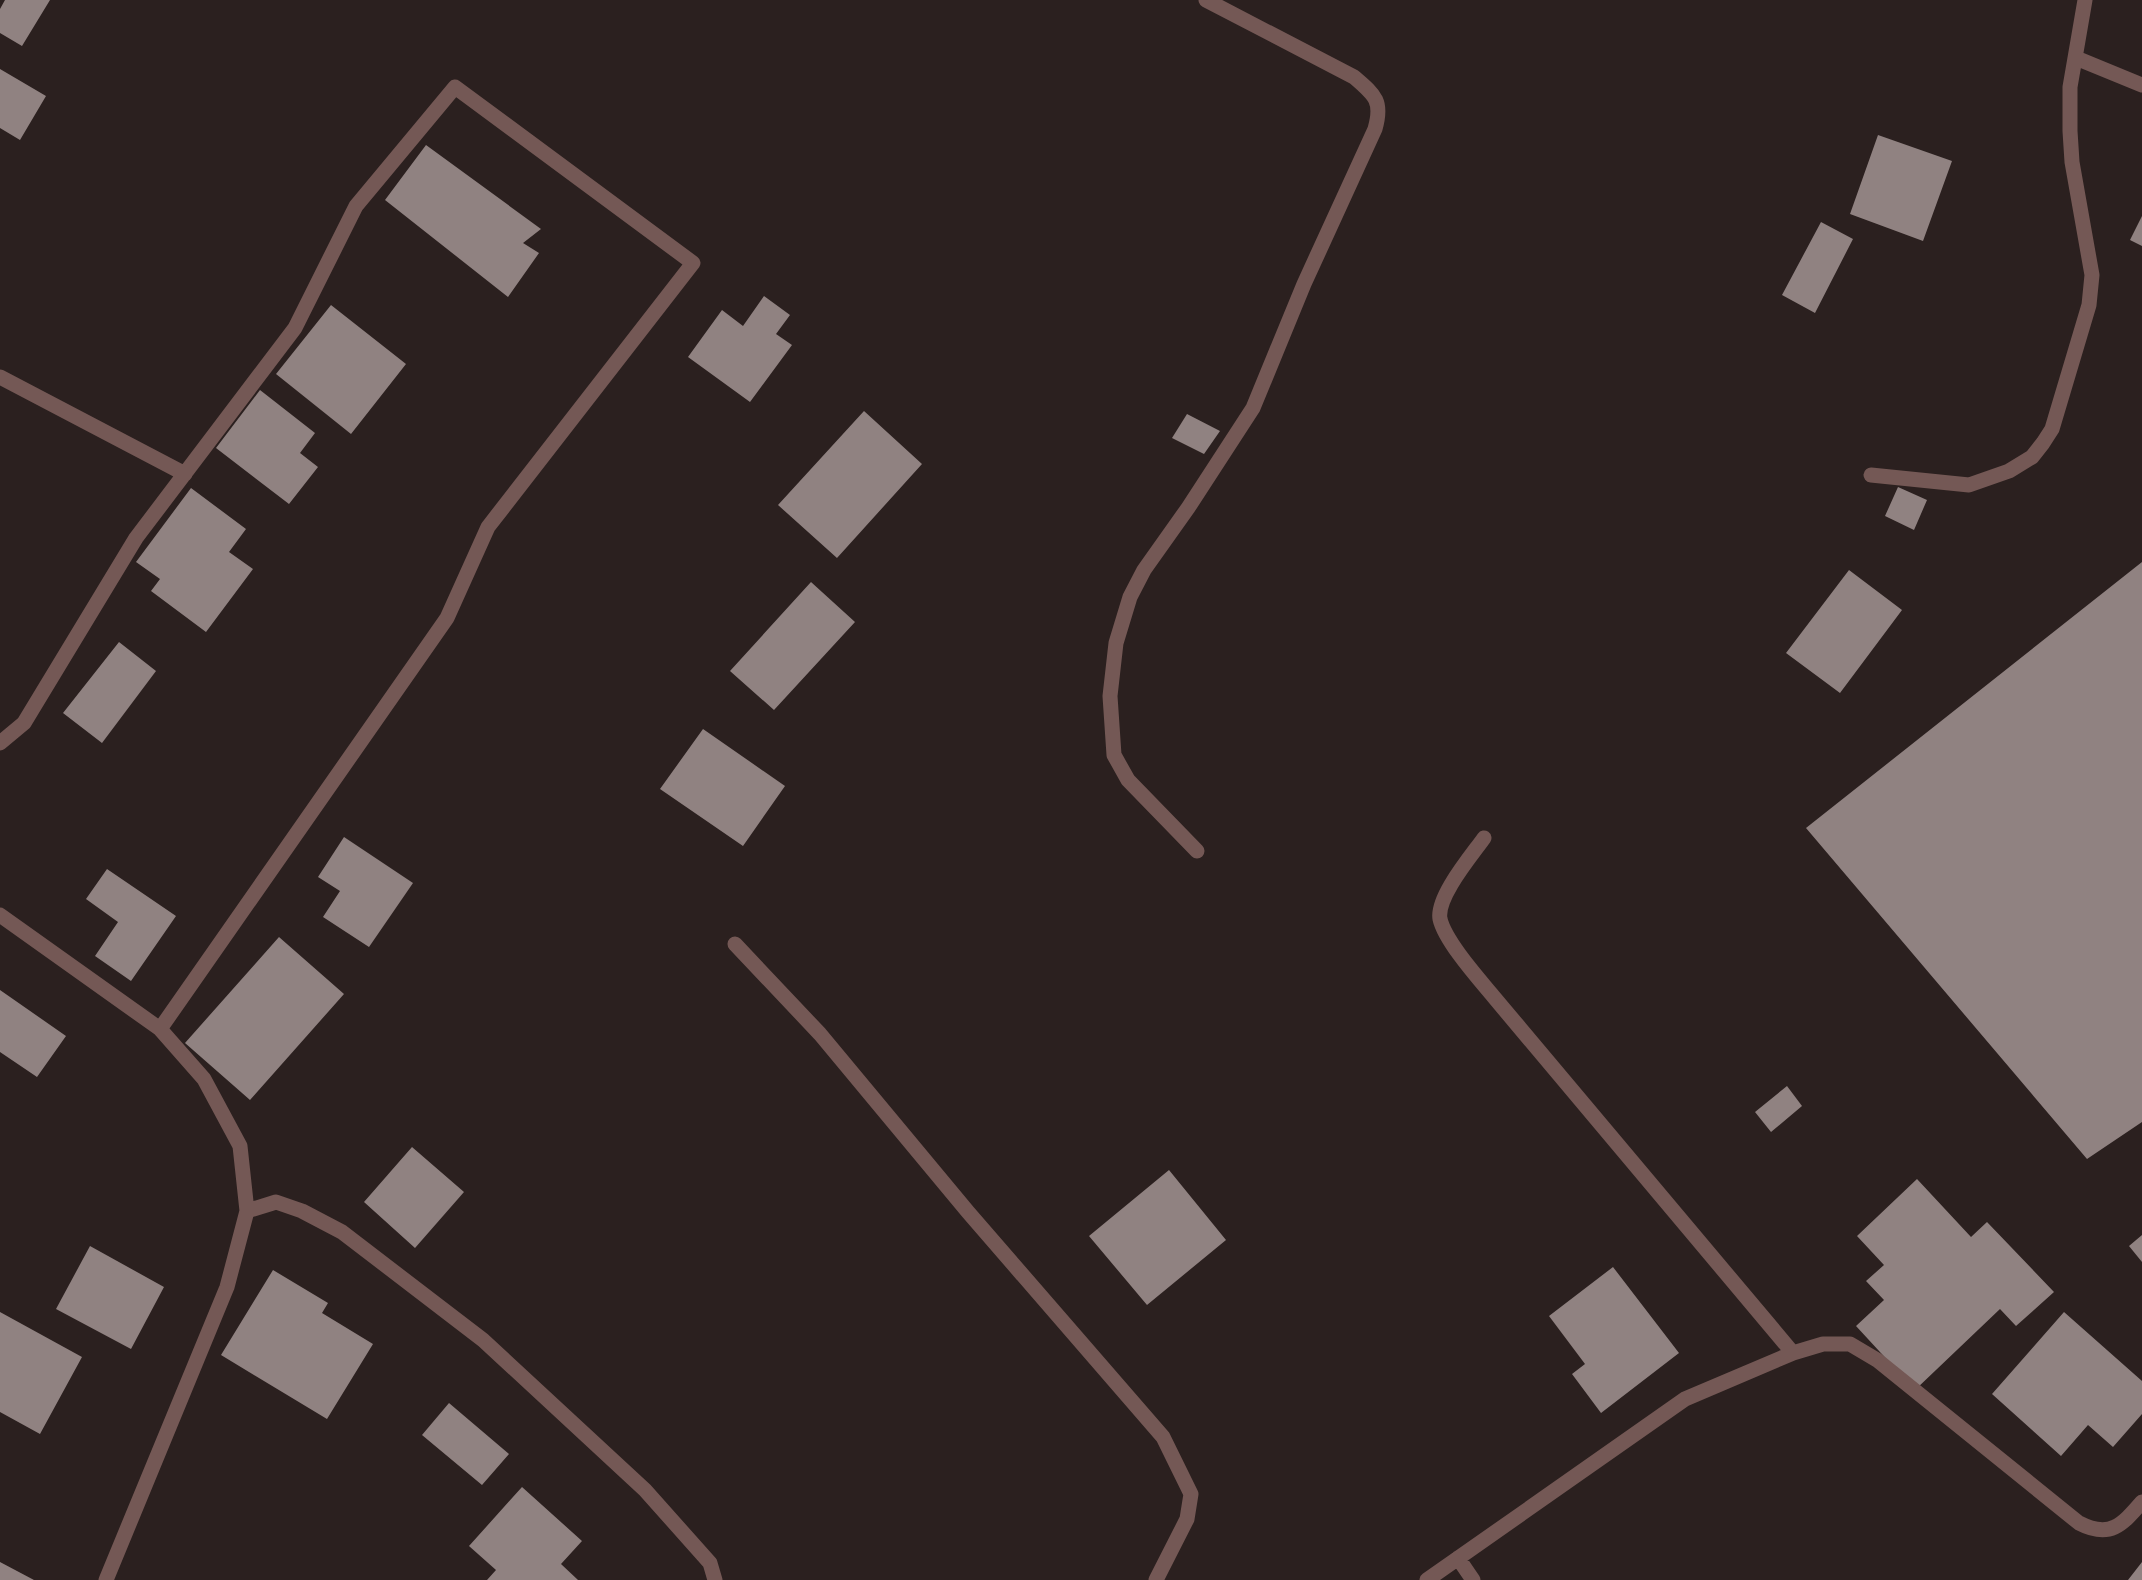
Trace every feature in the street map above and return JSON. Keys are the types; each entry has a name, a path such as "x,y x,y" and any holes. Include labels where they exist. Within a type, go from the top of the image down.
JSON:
{"street":[{"path":"1197,851 1128,780 1114,755 1110,696 1116,643 1130,597 1143,570 1212,472 1253,408 1304,284 1375,129 1380,112 1373,93 1354,78 1206,0"},
{"path":"1871,475 1969,485 2009,471 2032,457 2052,429 2089,305 2092,275 2072,162 2070,87 2085,0"},
{"path":"2076,58 2142,85"},
{"path":"0,743 24,723 136,538 295,328 356,206 455,87 693,263 488,527 447,618 160,1029"},
{"path":"0,377 185,474"},
{"path":"1484,838 1452,884 1443,902 1440,919 1449,937 1493,996 1793,1353"},
{"path":"0,915 160,1029 204,1079 240,1146 247,1211 227,1287 106,1580"},
{"path":"735,944 820,1034 968,1212 1162,1437 1191,1494 1187,1519 1156,1580"},
{"path":"247,1211 276,1202 302,1211 342,1232 483,1340 645,1490 710,1563 715,1580"},
{"path":"1427,1580 1686,1399 1793,1353 1823,1344 1850,1344 1877,1360 2079,1523 2091,1529 2104,1531 2115,1529 2142,1502"},
{"path":"1458,1558 1473,1580"}],"building":[{"path":"5,0 50,0 22,46 0,33 0,9"},
{"path":"0,69 46,96 20,140 0,128"},
{"path":"1878,135 1952,161 1923,241 1850,214"},
{"path":"426,145 541,229 523,243 539,253 508,297 385,200"},
{"path":"2142,216 2142,246 2130,240"},
{"path":"1821,222 1853,239 1815,313 1782,295"},
{"path":"764,296 790,315 776,334 792,345 750,402 688,357 722,310 743,326"},
{"path":"331,305 406,364 351,434 276,374"},
{"path":"260,390 315,433 300,453 318,467 289,504 216,448"},
{"path":"864,411 922,464 837,558 778,505"},
{"path":"1187,414 1220,431 1204,454 1172,438"},
{"path":"1898,487 1927,500 1914,530 1885,516"},
{"path":"191,488 246,529 229,552 253,569 206,632 151,591 160,579 136,562"},
{"path":"2142,562 2142,1122 2087,1159 1806,828"},
{"path":"1849,570 1902,610 1840,693 1786,653"},
{"path":"811,582 855,622 774,710 730,671"},
{"path":"119,642 156,671 102,743 63,713"},
{"path":"703,729 785,786 743,846 660,789"},
{"path":"344,837 413,883 369,947 323,917 340,891 318,877"},
{"path":"107,869 176,916 131,981 95,956 118,922 86,899"},
{"path":"279,937 344,994 250,1100 185,1043"},
{"path":"0,990 66,1036 37,1077 0,1052"},
{"path":"1787,1086 1802,1106 1771,1132 1755,1112"},
{"path":"412,1147 464,1192 415,1248 364,1202"},
{"path":"1169,1170 1226,1240 1147,1305 1089,1236"},
{"path":"1917,1179 1971,1237 1987,1222 2054,1292 2016,1326 2000,1309 1915,1390 1856,1326 1884,1300 1866,1281 1884,1265 1857,1236"},
{"path":"2142,1235 2142,1262 2129,1246"},
{"path":"90,1246 164,1287 131,1349 56,1309"},
{"path":"1613,1267 1679,1353 1601,1413 1572,1374 1585,1364 1549,1316"},
{"path":"273,1270 328,1303 322,1313 373,1344 327,1419 221,1355"},
{"path":"0,1312 82,1357 40,1434 0,1412"},
{"path":"2064,1312 2142,1381 2142,1414 2113,1447 2088,1425 2061,1456 1992,1394"},
{"path":"449,1403 509,1454 482,1485 422,1435"},
{"path":"522,1487 582,1541 561,1564 578,1580 487,1580 496,1570 469,1546"},
{"path":"0,1562 34,1580 0,1580"},
{"path":"2142,1562 2142,1580 2128,1580"}]}
